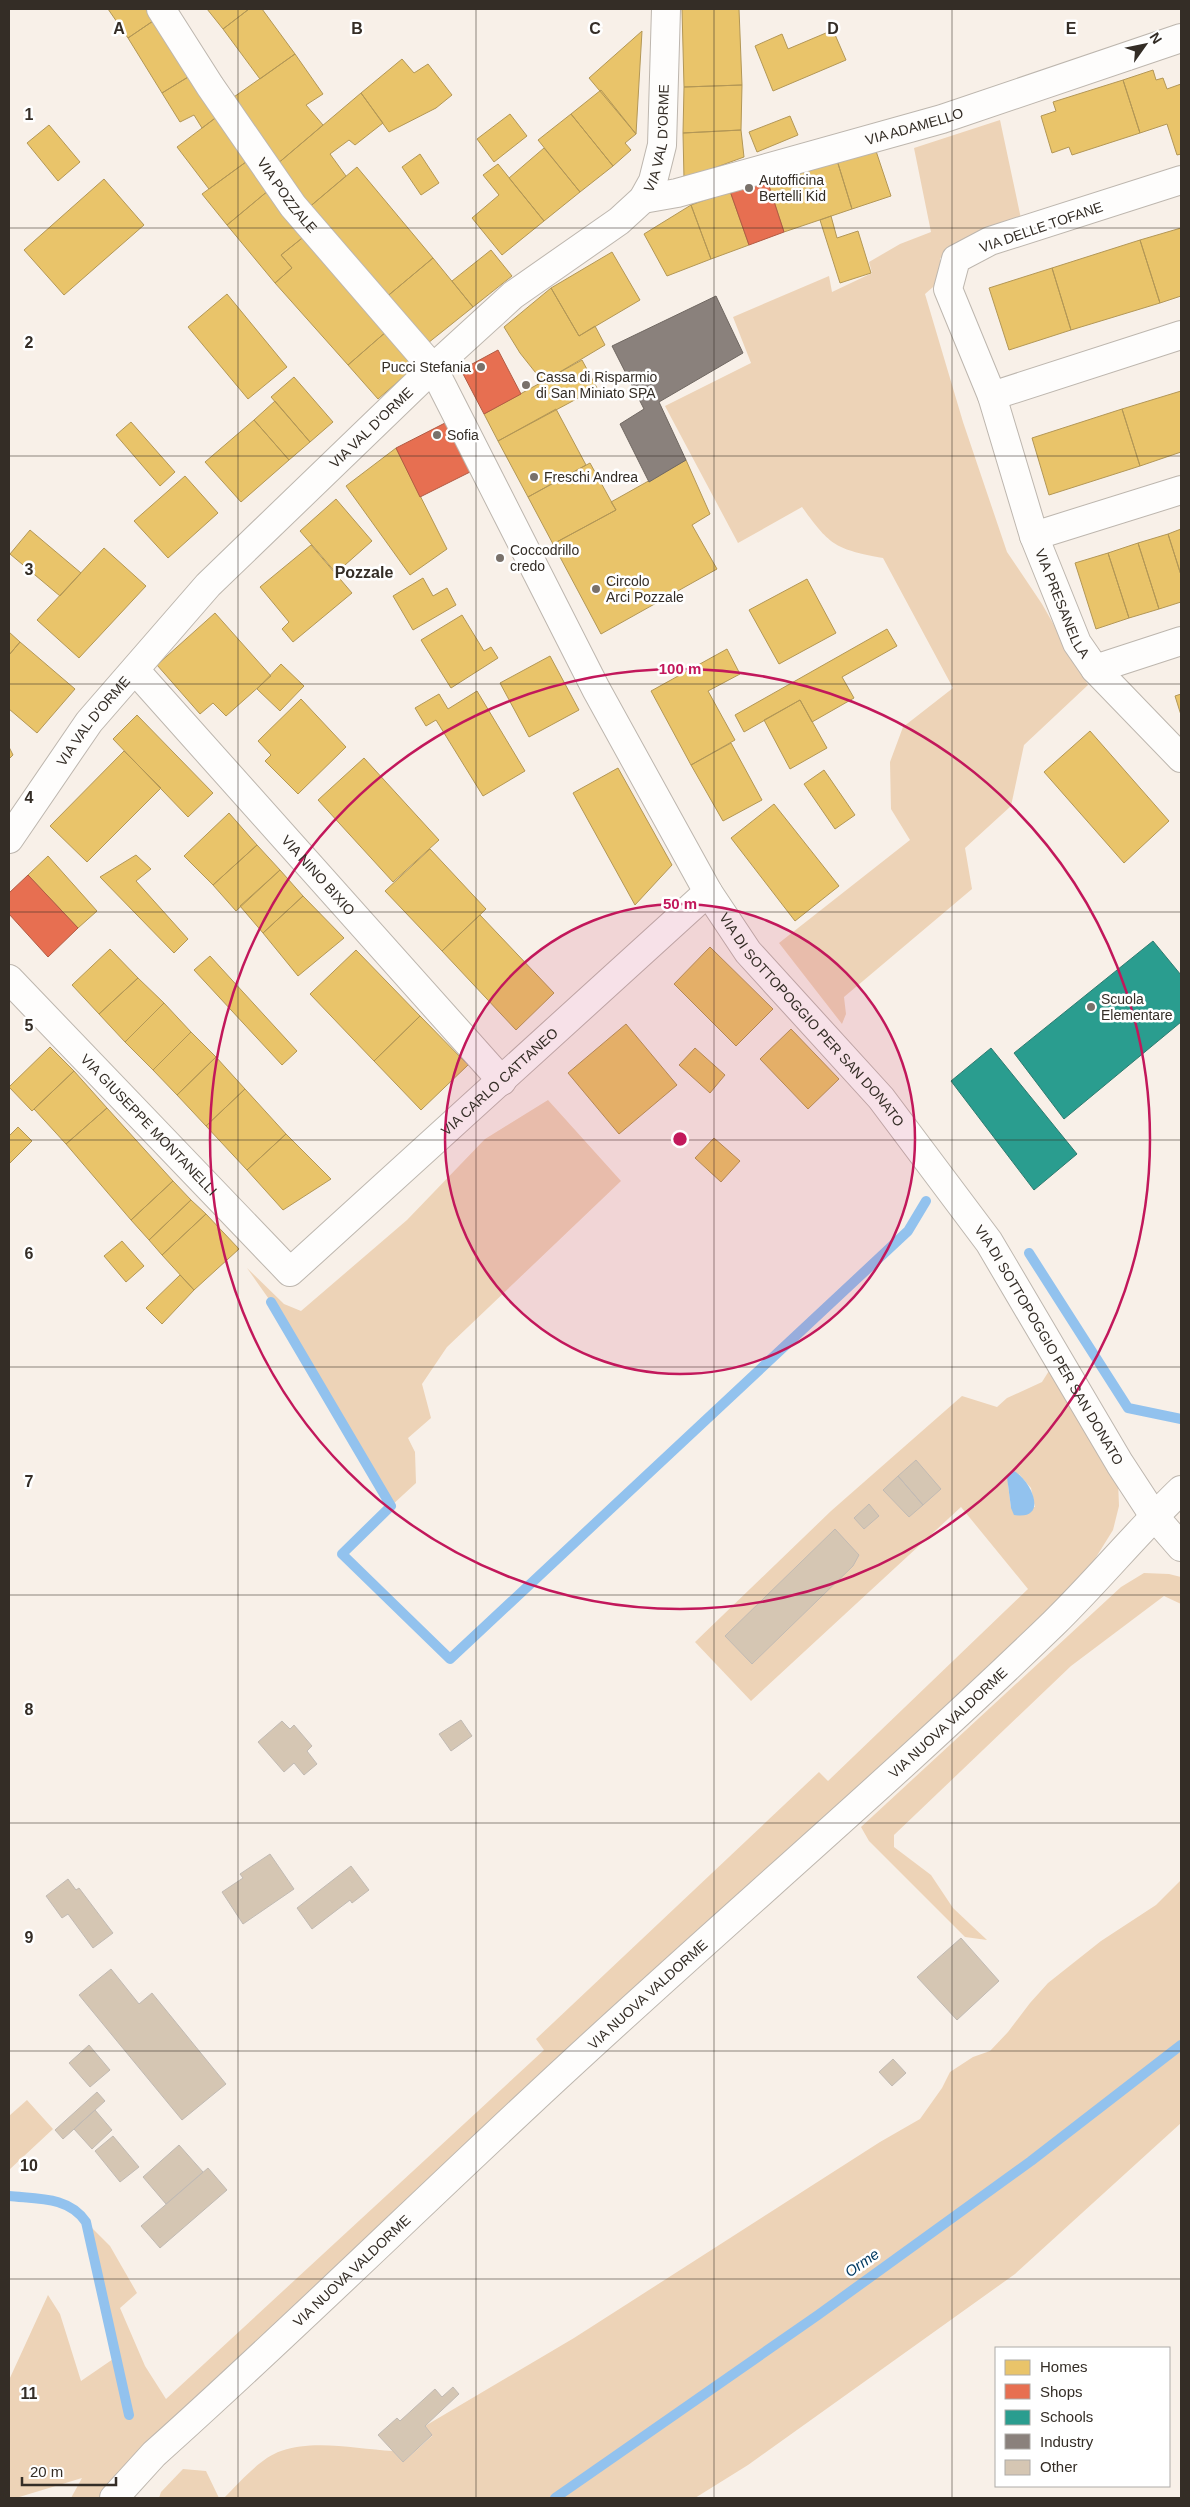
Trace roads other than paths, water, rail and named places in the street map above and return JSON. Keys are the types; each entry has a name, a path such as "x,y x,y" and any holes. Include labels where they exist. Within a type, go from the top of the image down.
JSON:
{"street":[{"name":"VIA POZZALE","path":"161,9 210,86 293,206 433,368"},
{"name":"VIA VAL D'ORME","path":"9,839 17,816 89,722 208,585 433,368 512,295 619,221 644,199 653,182 662,145 666,9"},
{"name":"VIA ADAMELLO","path":"644,199 677,194 942,119 1181,38"},
{"name":"VIA DELLE TOFANE","path":"1034,536 992,396 948,289 956,259 990,241 1181,180"},
{"path":"992,396 1181,336"},
{"name":"VIA DI SOTTOPOGGIO PER SAN DONATO","path":"433,368 596,689 708,892 748,952 881,1098 989,1242 1120,1464 1154,1516"},
{"path":"1034,536 1181,490"},
{"name":"VIA PRESANELLA","path":"1034,536 1077,643 1095,669 1181,758"},
{"name":"VIA PRESANELLA","path":"1095,669 1181,641"},
{"name":"VIA NINO BIXIO","path":"135,670 502,1081"},
{"name":"VIA CARLO CATTANEO","path":"290,1272 708,892"},
{"name":"VIA GIUSEPPE MONTANELLI","path":"9,979 290,1272"},
{"name":"VIA NUOVA VALDORME","path":"114,2498 154,2454 570,2064 839,1823 1026,1649 1095,1581 1154,1516 1181,1490"},
{"path":"1154,1516 1181,1547"}],"water":[{"path":"1014,1471 1027,1483 1034,1499 1034,1506 1031,1512 1025,1515 1014,1515 1011,1508 1007,1477"}],"waterway":[{"path":"271,1302 391,1506 342,1554 450,1659 908,1231 926,1201"},
{"path":"1029,1253 1128,1408 1181,1419"},
{"name":"Orme","path":"555,2498 818,2315 1031,2161 1181,2045"},
{"path":"9,2196 51,2200 61,2203 71,2207 86,2222 129,2415"}],"place":[{"name":"Autofficina Bertelli Kid","path":"749,188"},
{"name":"Pucci Stefania","path":"481,367"},
{"name":"Cassa di Risparmio di San Miniato SPA","path":"526,385"},
{"name":"Sofia","path":"437,435"},
{"name":"Freschi Andrea","path":"534,477"},
{"name":"Coccodrillo credo","path":"500,558"},
{"name":"Circolo Arci Pozzale","path":"596,589"},
{"name":"Scuola Elementare","path":"1091,1007"}],"district":[{"name":"Pozzale","path":"364,572"}]}
